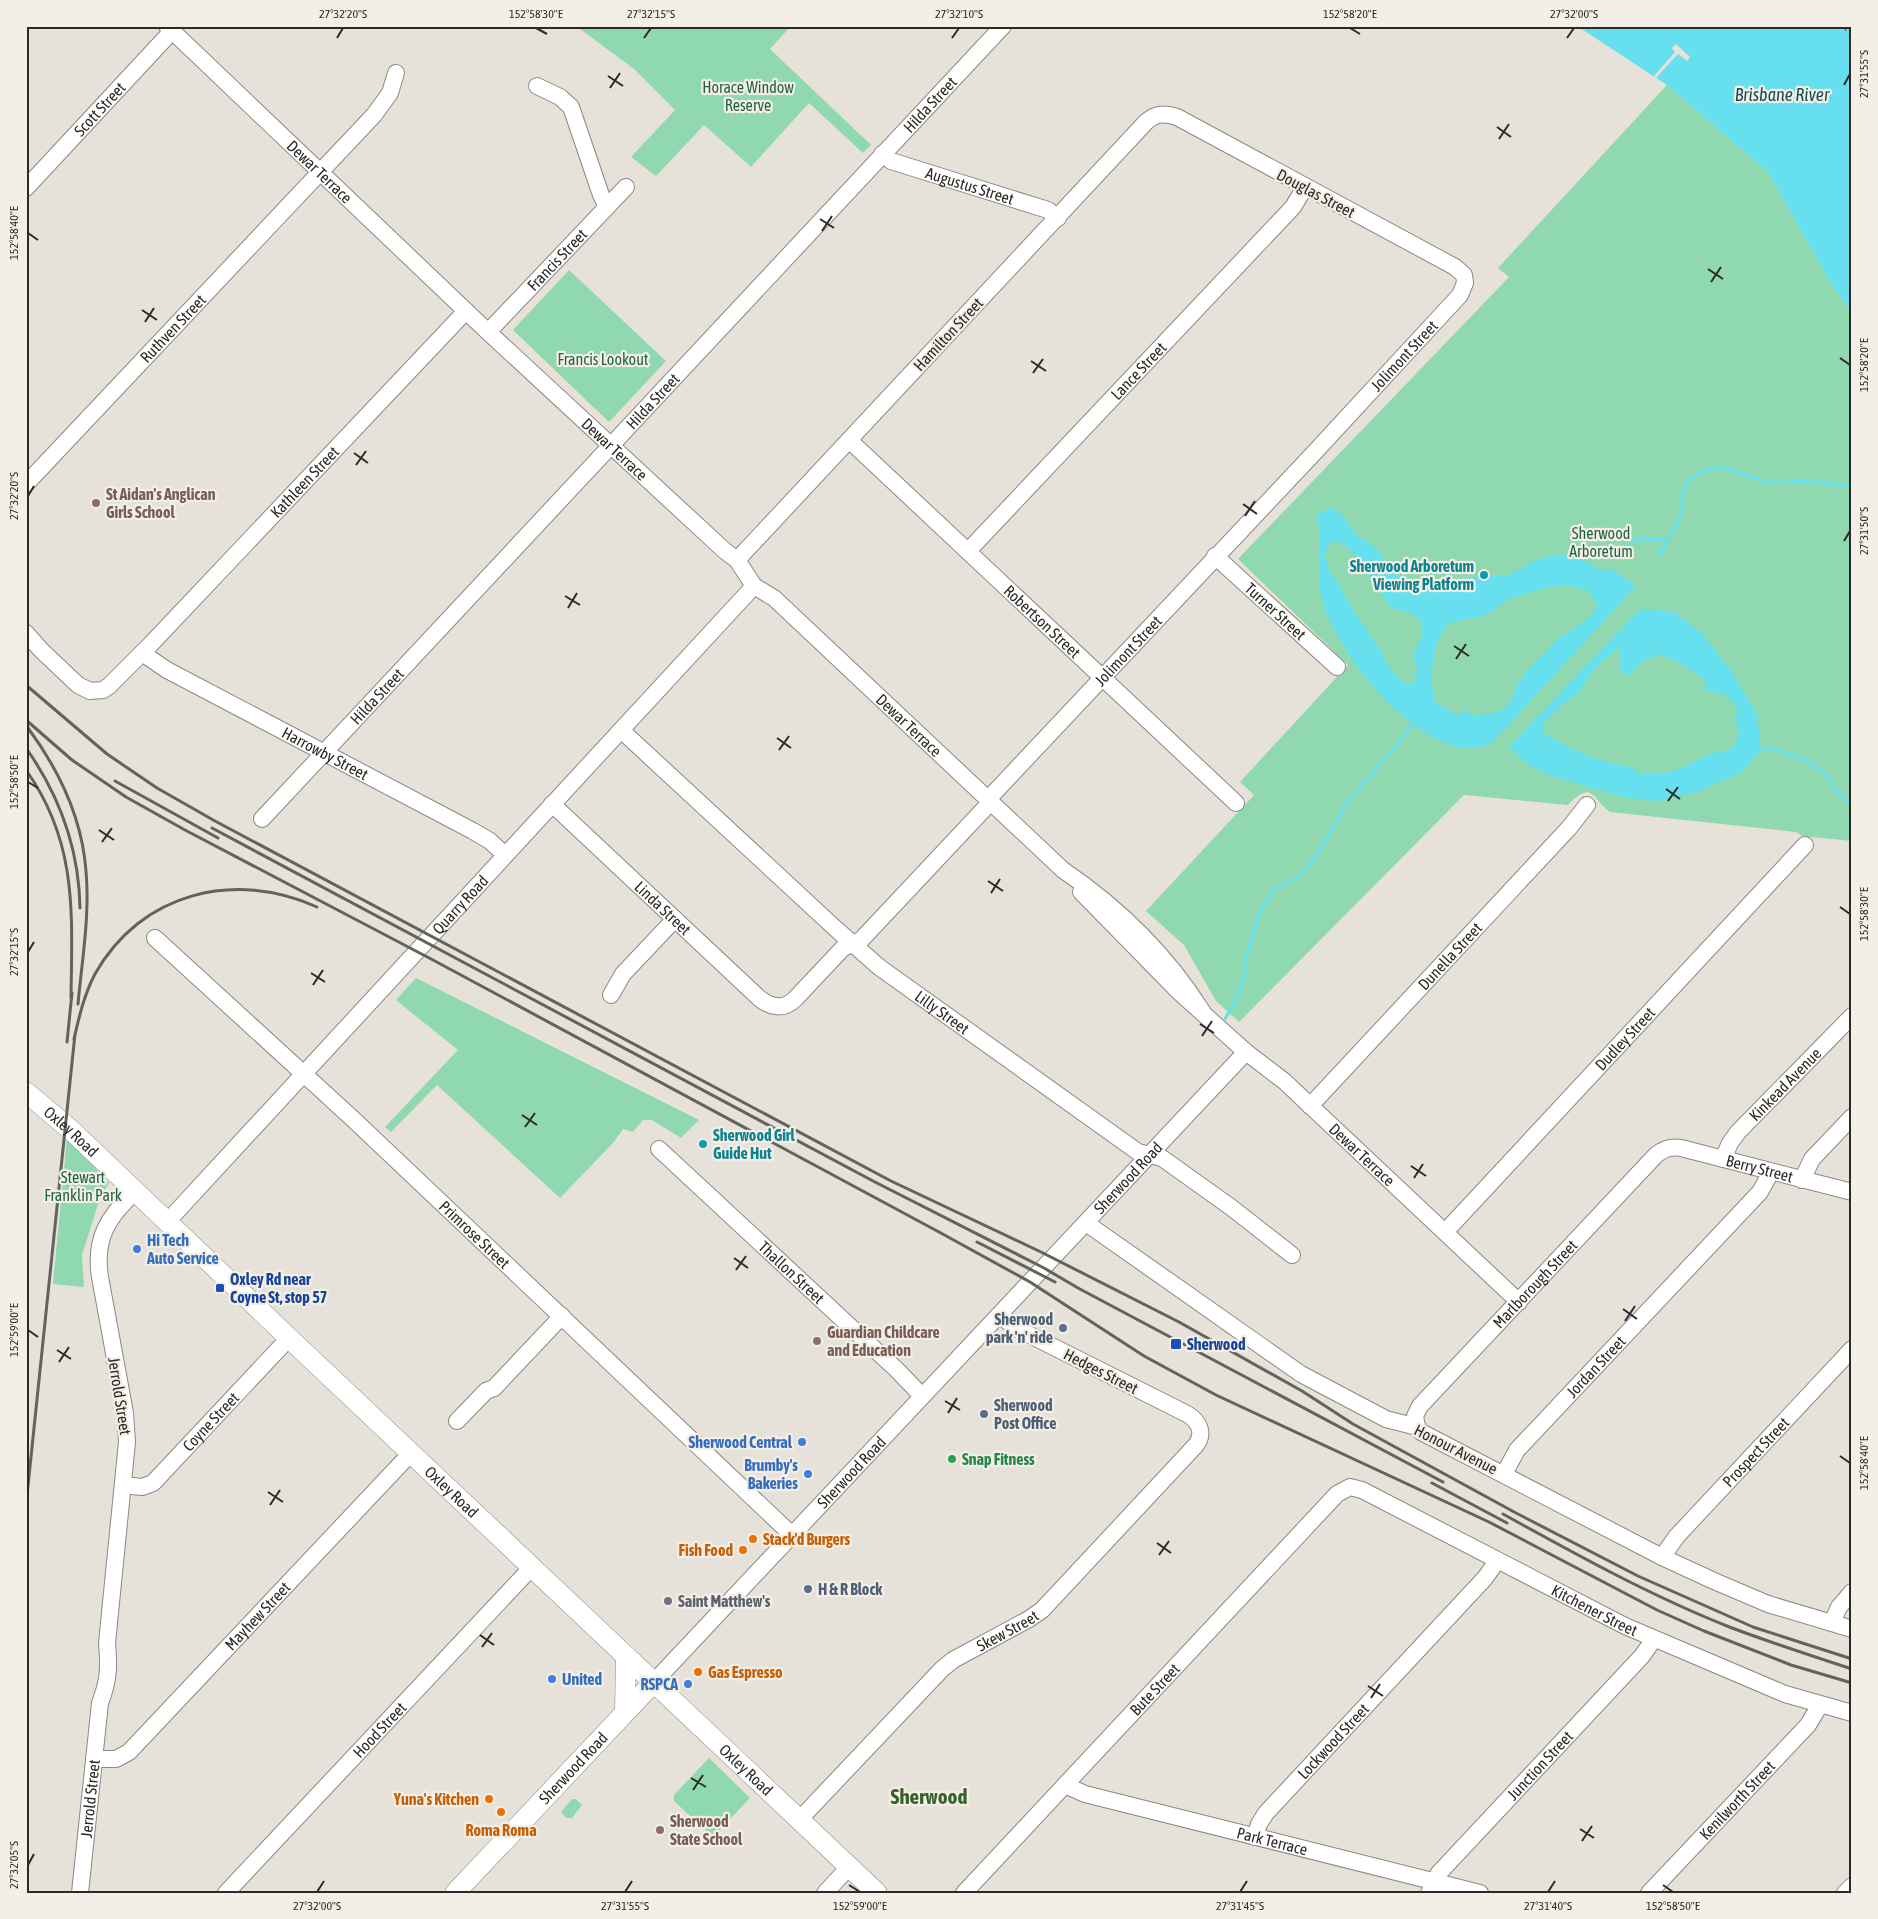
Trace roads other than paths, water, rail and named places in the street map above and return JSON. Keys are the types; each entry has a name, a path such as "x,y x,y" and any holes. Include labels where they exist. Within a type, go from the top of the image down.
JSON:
{"main road":[{"name":"Oxley Road","path":"26,1092 72,1131 877,1893"},
{"path":"625,1712 626,1656"},
{"name":"Sherwood Road","path":"455,1893 654,1682"}],"street":[{"name":"Hilda Street","path":"262,819 1002,26"},
{"name":"Dewar Terrace","path":"170,29 488,332 737,560 754,586 774,598 1063,870 1126,941 1178,992 1202,1011 1246,1052 1277,1075 1519,1302"},
{"name":"Scott Street","path":"26,188 170,29"},
{"name":"Ruthven Street","path":"26,484 374,115 385,101 393,86 396,73"},
{"path":"537,86 560,98 571,107 600,195 607,207"},
{"name":"Douglas Street","path":"1162,114 1177,117 1455,266 1465,278"},
{"name":"Hamilton Street","path":"737,560 1146,122 1162,114"},
{"name":"Augustus Street","path":"882,154 891,161 1048,210 1058,218"},
{"name":"Francis Street","path":"488,332 626,187"},
{"name":"Lance Street","path":"968,552 1293,206 1305,187"},
{"name":"Jolimont Street","path":"777,1007 792,1002 843,948 861,940 986,807 992,795 1460,295 1466,283 1465,278"},
{"name":"Kathleen Street","path":"26,633 78,685 90,691 99,691 106,688 142,653 466,311"},
{"name":"Robertson Street","path":"849,440 1236,803"},
{"name":"Turner Street","path":"1215,556 1337,667"},
{"name":"Quarry Road","path":"167,1222 754,586"},
{"name":"Harrowby Street","path":"142,653 167,670 484,837 506,855"},
{"name":"Lilly Street","path":"621,730 879,967 1138,1152 1162,1158 1232,1208 1292,1255"},
{"name":"Linda Street","path":"552,804 759,998 769,1005 777,1007"},
{"name":"Dunella Street","path":"1310,1106 1569,828 1587,805"},
{"name":"Dudley Street","path":"1445,1232 1806,845"},
{"path":"611,995 624,974 675,919"},
{"name":"Primrose Street","path":"155,938 304,1074 792,1535"},
{"name":"Kinkead Avenue","path":"1723,1159 1730,1143 1738,1132 1852,1016"},
{"name":"Sherwood Road","path":"654,1682 1246,1052"},
{"path":"1802,1180 1812,1160 1852,1117"},
{"name":"Berry Street","path":"1667,1148 1677,1147 1852,1192"},
{"name":"Marlborough Street","path":"1417,1427 1416,1416 1420,1406 1656,1155 1667,1148"},
{"name":"Thallon Street","path":"659,1149 897,1370 922,1396"},
{"name":"Jordan Street","path":"1504,1474 1517,1450 1760,1192 1770,1172"},
{"name":"Jerrold Street","path":"80,1893 100,1703 96,1685 99,1664 106,1643 126,1458 126,1427 98,1260 110,1218 135,1192"},
{"name":"Honour Avenue","path":"1086,1223 1301,1374 1386,1419 1417,1427 1421,1432 1662,1557 1754,1598 1852,1629"},
{"name":"Hedges Street","path":"999,1315 1018,1329 1187,1414 1195,1420 1200,1428"},
{"path":"458,1421 486,1391 494,1388 562,1316"},
{"name":"Coyne Street","path":"123,1485 142,1487 152,1483 289,1338"},
{"name":"Prospect Street","path":"1662,1557 1677,1536 1852,1349"},
{"name":"Skew Street","path":"799,1820 942,1669 953,1660 1042,1610 1196,1446 1200,1439 1200,1428"},
{"name":"Mayhew Street","path":"94,1759 116,1759 129,1752 411,1453"},
{"name":"Kitchener Street","path":"1346,1488 1354,1487 1362,1490 1497,1561 1654,1639 1778,1691 1852,1713"},
{"name":"Bute Street","path":"964,1893 1337,1494 1346,1488"},
{"name":"Lockwood Street","path":"1255,1837 1259,1824 1266,1813 1485,1578 1497,1561"},
{"name":"Hood Street","path":"226,1893 532,1567"},
{"path":"1832,1623 1839,1607 1852,1592"},
{"name":"Junction Street","path":"1432,1887 1439,1873 1642,1656 1654,1639"},
{"name":"Kenilworth Street","path":"1649,1893 1808,1725 1820,1705"},
{"name":"Park Terrace","path":"1065,1785 1085,1794 1255,1837 1432,1887 1480,1893"},
{"path":"825,1893 850,1867"},
{"path":"1846,1893 1852,1886"}],"water":[{"name":"Brisbane River","path":"1577,26 1852,26 1852,312 1833,287 1768,172 1667,85"},
{"path":"1330,507 1343,515 1355,534 1369,542 1400,576 1421,584 1456,582 1484,575 1508,575 1538,559 1563,554 1586,561 1602,571 1611,569 1636,586 1492,743 1474,748 1451,745 1426,734 1402,715 1379,693 1340,641 1328,616 1321,594 1319,574 1320,535 1317,515","holes":["1335,541 1351,550 1391,608 1410,613 1419,619 1422,624 1420,640 1414,653 1417,671 1413,683 1407,685 1397,677 1387,664 1382,652 1350,605 1328,568 1325,552 1330,543","1567,585 1587,590 1597,603 1593,615 1557,640 1527,671 1517,685 1512,699 1501,711 1474,716 1465,710 1459,715 1452,713 1435,702 1431,673 1437,641 1449,623 1486,615 1509,599 1541,589"]},
{"path":"1647,609 1674,612 1703,634 1732,672 1757,714 1761,749 1744,771 1697,792 1655,801 1624,797 1554,777 1529,765 1509,747 1638,611","holes":["1619,648 1621,661 1619,669 1622,673 1629,675 1641,662 1659,654 1678,662 1705,679 1706,691 1727,695 1737,709 1736,720 1739,732 1736,743 1729,750 1713,753 1674,771 1655,774 1639,773 1632,767 1598,759 1564,745 1544,733 1543,723 1563,704 1580,692 1589,676 1601,662"]}],"waterway":[{"path":"1658,557 1679,522 1684,489 1687,482 1702,472 1716,468 1727,468 1774,483 1801,481 1852,486"},
{"path":"1629,546 1635,540 1668,540"},
{"path":"1407,732 1413,724"},
{"path":"1225,1019 1237,998 1243,980 1245,961 1259,914 1274,889 1298,877 1317,855 1346,804 1405,735"},
{"path":"1761,749 1775,749 1809,762 1827,775 1836,791 1850,804"}],"railway":[{"path":"26,685 107,754 157,788 215,821 891,1181 1041,1252 1179,1322 1302,1391 1353,1424 1516,1513 1638,1576 1753,1627 1852,1659"},
{"path":"26,720 72,760 126,797 939,1232 1030,1282 1144,1356 1216,1395 1489,1522 1657,1610 1704,1631 1791,1665 1852,1683"},
{"path":"28,728 59,777 74,813 84,851 87,904 78,1004"},
{"path":"26,748 49,785 65,824 76,865 80,908"},
{"path":"26,770 43,797 55,825 63,852 71,908 71,998"},
{"path":"115,781 218,838"},
{"path":"212,828 873,1181 1044,1268 1078,1288 1443,1482"},
{"path":"74,1039 91,982 114,946 138,924 164,907 192,896 223,890 254,890 286,896 317,907"},
{"path":"67,1042 72,993"},
{"path":"26,1505 75,1034"},
{"path":"977,1242 1055,1282"},
{"path":"1432,1483 1507,1523"},
{"path":"1503,1514 1616,1575 1673,1603 1732,1628 1852,1669"}],"place":[{"name":"St Aidan's Anglican Girls School","path":"96,503"},
{"name":"Sherwood Arboretum Viewing Platform","path":"1484,575"},
{"name":"Sherwood Girl Guide Hut","path":"703,1144"},
{"name":"Hi Tech Auto Service","path":"137,1249"},
{"name":"Oxley Rd near Coyne St, stop 57","path":"220,1288"},
{"name":"Sherwood park 'n' ride","path":"1063,1328"},
{"name":"Guardian Childcare and Education","path":"817,1341"},
{"name":"Sherwood","path":"1176,1344"},
{"name":"Sherwood Post Office","path":"984,1414"},
{"name":"Sherwood Central","path":"802,1442"},
{"name":"Snap Fitness","path":"952,1459"},
{"name":"Brumby's Bakeries","path":"808,1474"},
{"name":"Stack'd Burgers","path":"753,1539"},
{"name":"Fish Food","path":"743,1550"},
{"name":"H & R Block","path":"808,1589"},
{"name":"Saint Matthew's","path":"668,1601"},
{"name":"Gas Espresso","path":"698,1672"},
{"name":"United","path":"552,1679"},
{"name":"RSPCA","path":"688,1684"},
{"name":"Yuna's Kitchen","path":"489,1799"},
{"name":"Roma Roma","path":"501,1812"},
{"name":"Sherwood State School","path":"660,1830"}],"district":[{"name":"Sherwood","path":"929,1796"}],"park label":[{"name":"Horace Window Reserve","path":"748,96"},
{"name":"Francis Lookout","path":"603,359"},
{"name":"Sherwood Arboretum","path":"1601,542"},
{"name":"Stewart Franklin Park","path":"83,1186"}]}
